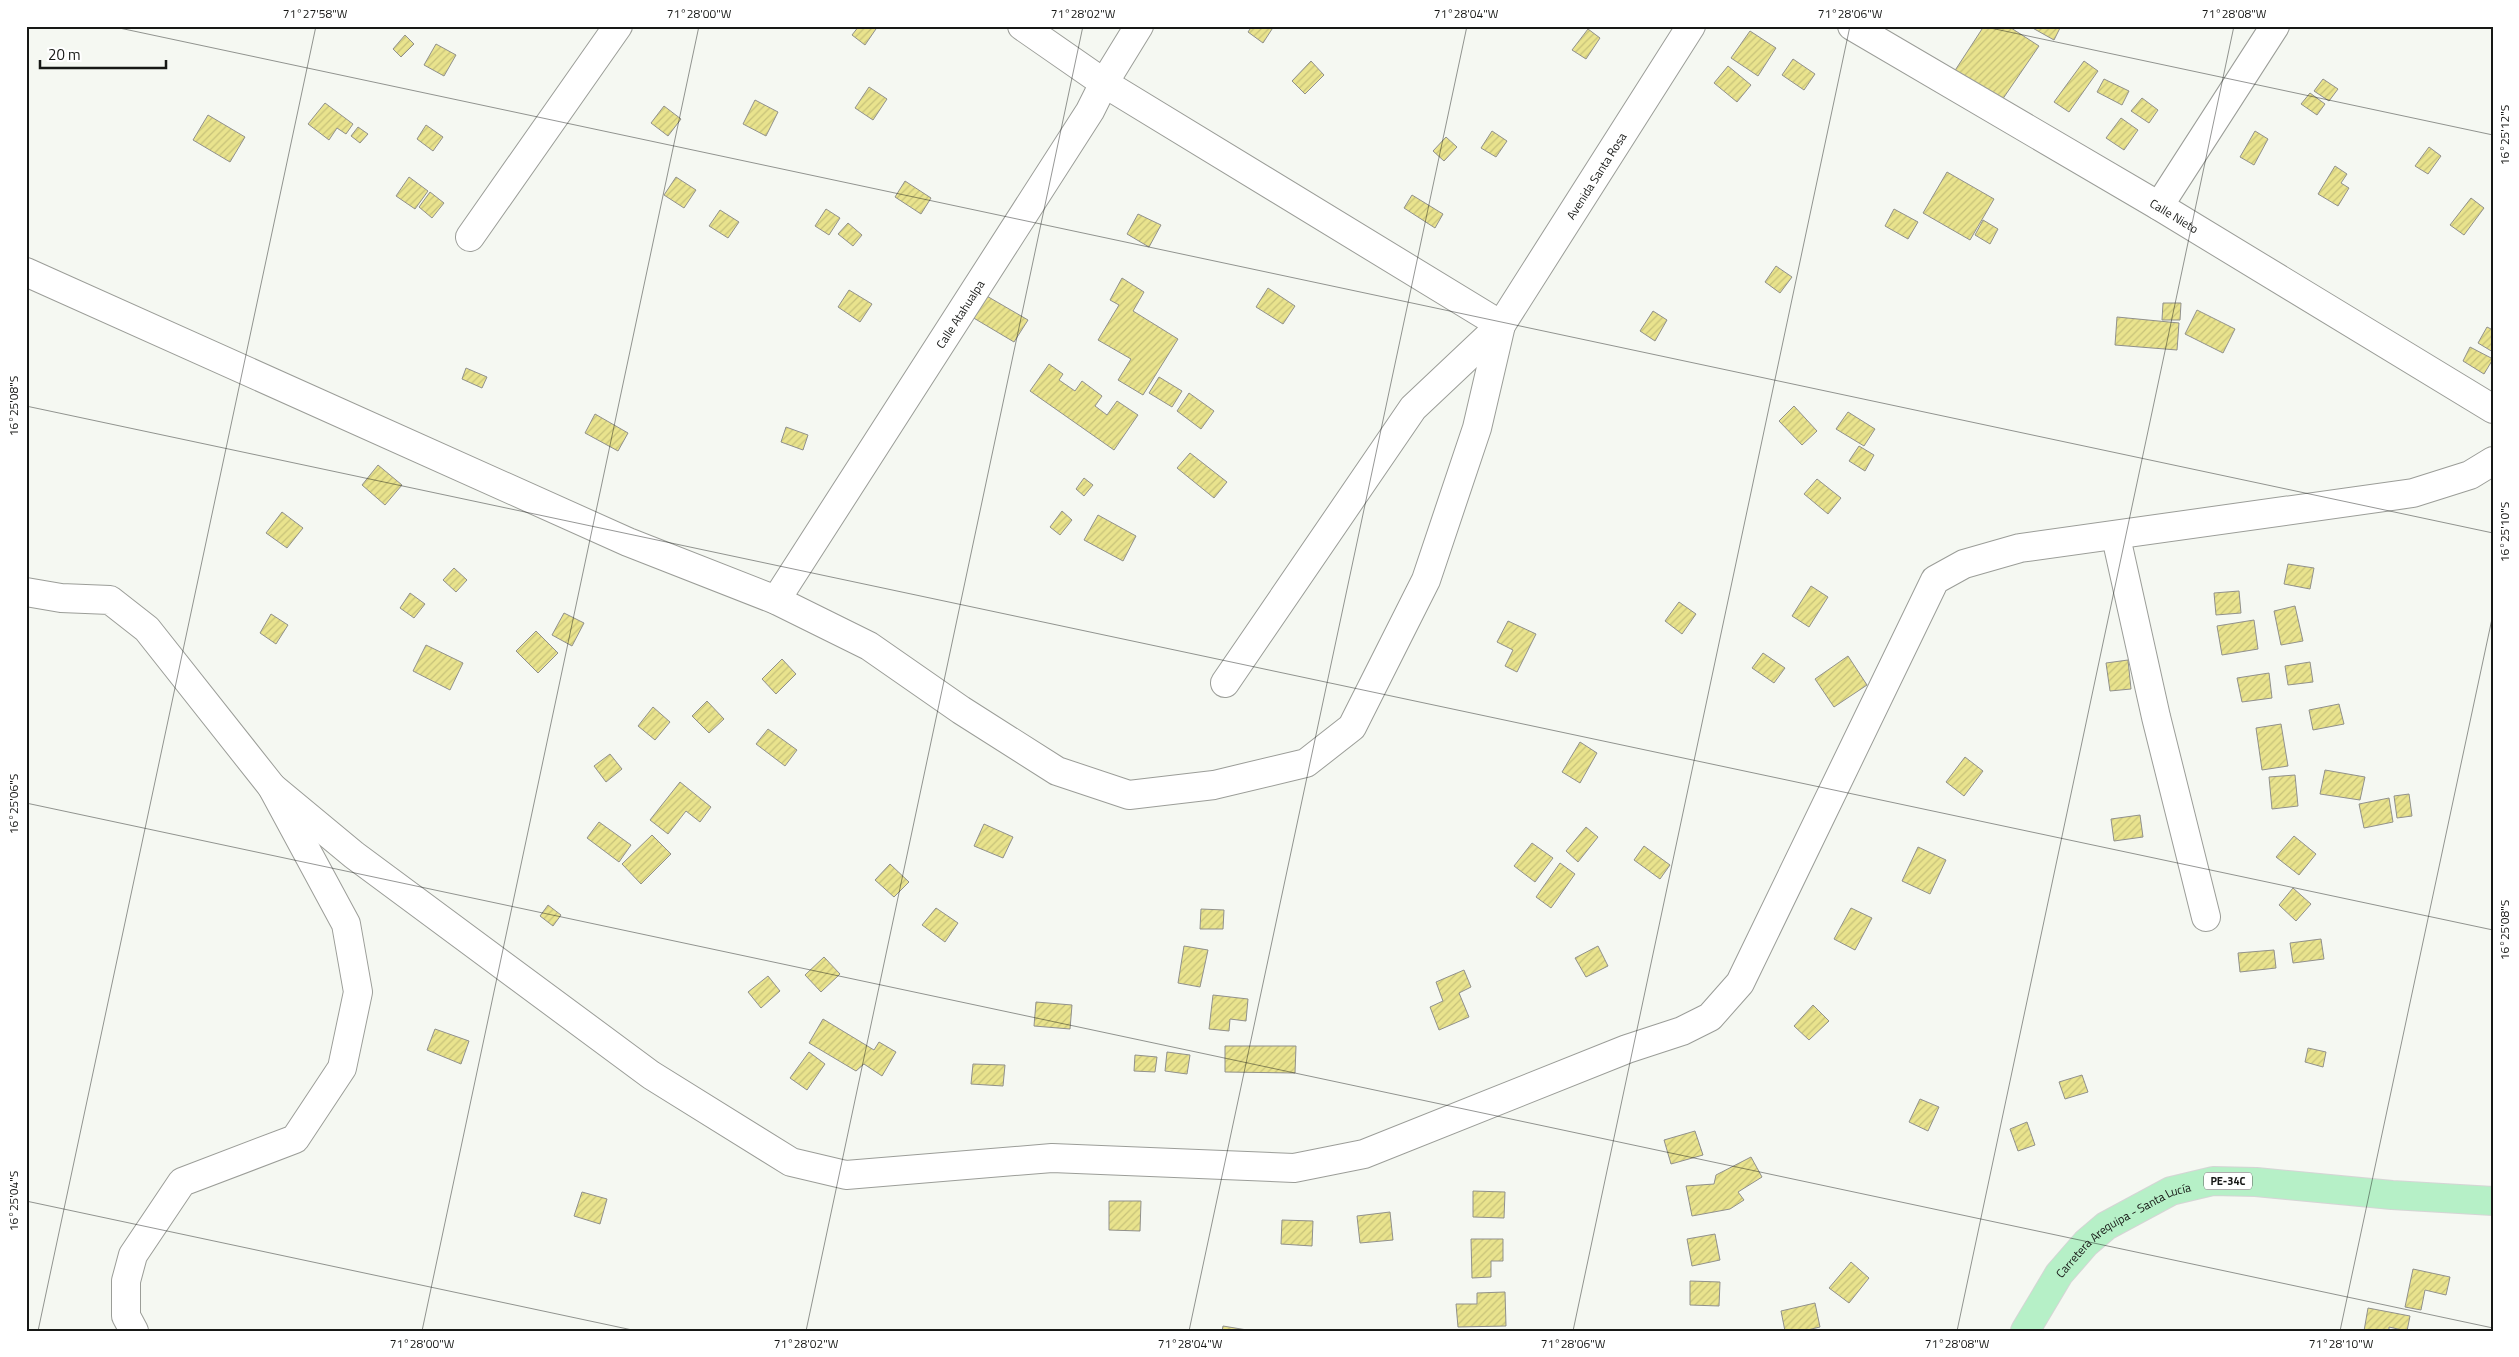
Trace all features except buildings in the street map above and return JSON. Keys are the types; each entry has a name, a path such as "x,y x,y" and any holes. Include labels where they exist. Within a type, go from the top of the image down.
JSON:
{"main road":[{"name":"Carretera Arequipa - Santa Lucía","path":"2025,1331 2059,1274 2086,1243 2106,1226 2171,1191 2213,1180 2493,1202"}],"street":[{"path":"470,237 618,26"},
{"path":"1022,26 1104,83 1501,325"},
{"name":"Calle Atahualpa","path":"776,600 1085,119 1104,83 1139,26"},
{"name":"Avenida Santa Rosa","path":"1501,325 1691,26"},
{"name":"Calle Nieto","path":"1852,26 2159,206 2493,409"},
{"path":"2159,206 2276,26"},
{"path":"26,272 628,542 776,600 869,646 961,710 1057,771 1129,795 1214,785 1306,763 1352,727 1426,580 1477,428 1501,325"},
{"path":"1225,683 1413,408 1501,325"},
{"path":"272,787 354,856 651,1075 791,1162 846,1175 1052,1158 1294,1168 1364,1154 1627,1049 1682,1031 1710,1017 1740,983 1935,580 1964,564 2020,548 2116,537 2412,493 2470,475 2493,461"},
{"path":"2116,537 2156,718 2206,917"},
{"path":"26,592 61,598 110,600 147,629 272,787 346,924 358,992 342,1068 295,1139 182,1182 133,1255 126,1281 126,1316 134,1331"}]}
